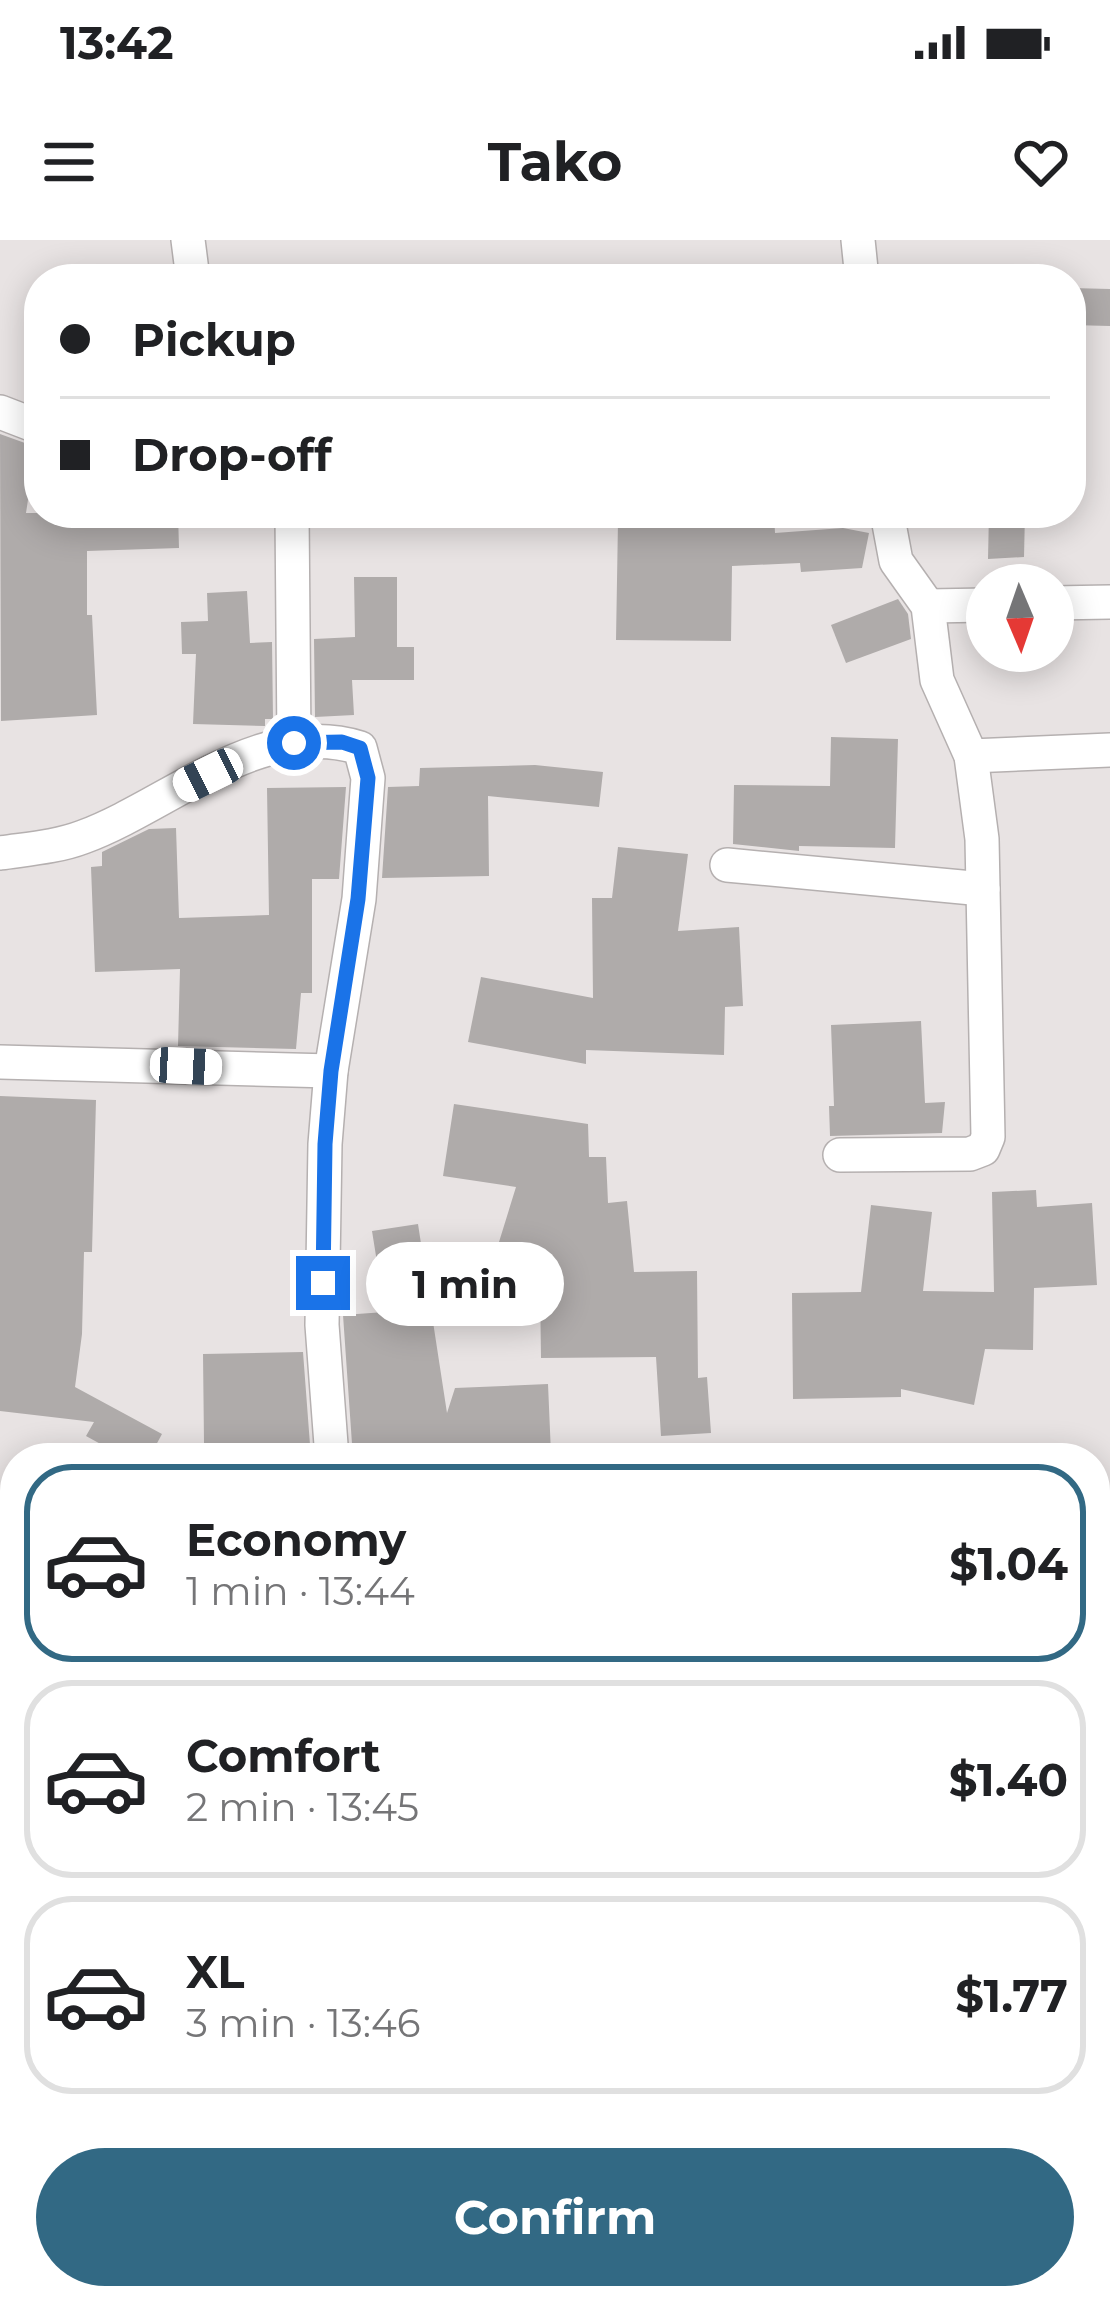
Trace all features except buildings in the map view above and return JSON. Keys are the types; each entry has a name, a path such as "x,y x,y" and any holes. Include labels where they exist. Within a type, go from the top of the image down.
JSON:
{"street":[{"path":"292,528 294,743"},
{"path":"840,1155 970,1154 983,1149 988,1137 982,839 971,756 937,680 928,606 896,561 890,528"},
{"path":"1074,603 1110,602"},
{"path":"928,606 966,605"},
{"path":"0,853 81,838 234,762 294,743 342,742 360,748 368,778 358,899 331,1071 325,1144 322,1325 331,1443"},
{"path":"971,756 1110,750"},
{"path":"727,866 982,889"},
{"path":"0,1062 331,1071"}],"route":[{"path":"294,743 342,742 360,748 368,778 358,899 331,1071 323,1283"}]}
